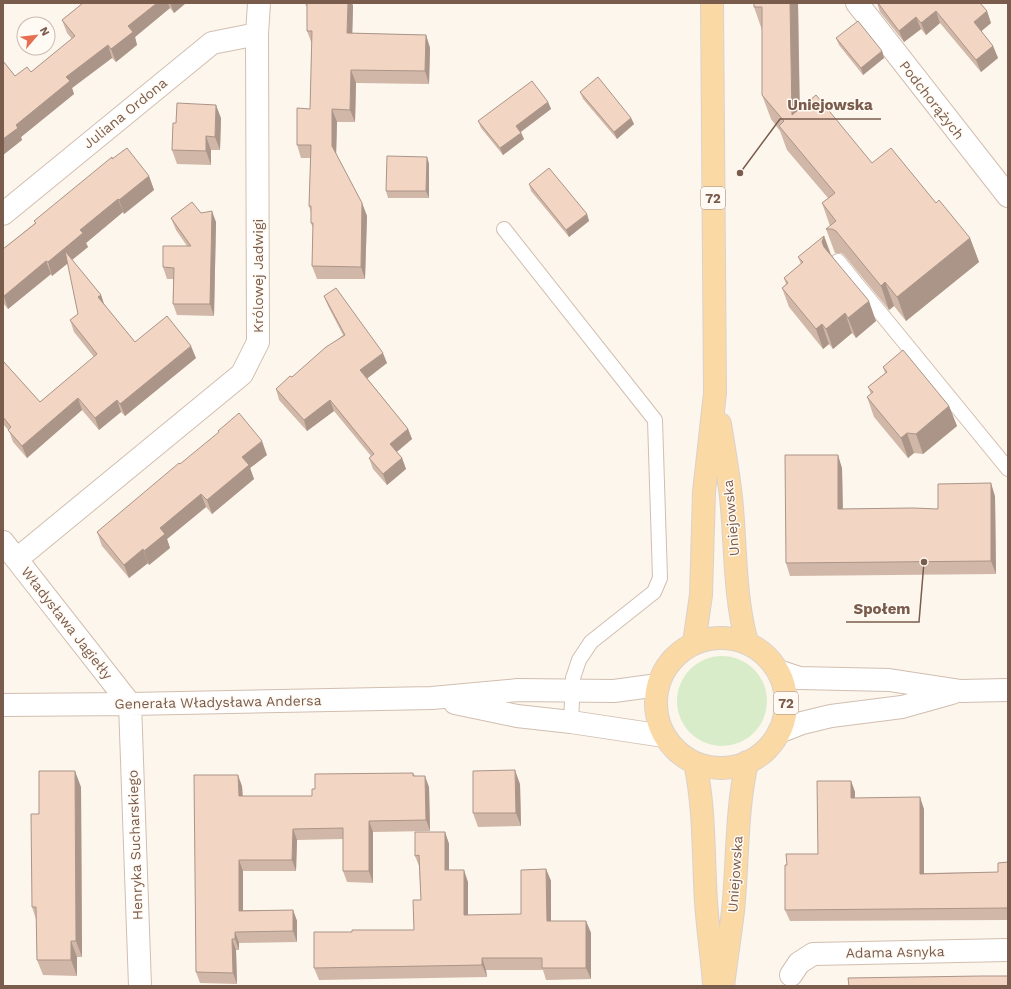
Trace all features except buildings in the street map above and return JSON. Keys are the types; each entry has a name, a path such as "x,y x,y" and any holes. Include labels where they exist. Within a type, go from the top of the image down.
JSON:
{"main road":[{"name":"Uniejowska","path":"694,643 702,595 704,492 715,393 712,3"},
{"name":"Uniejowska","path":"715,393 731,496 738,590 742,625 747,643"},
{"name":"72","path":"707,638 734,638 747,643 765,655 778,671 784,686 786,702 784,717 779,732 771,745 760,755 734,767 707,767 695,763 682,756 672,747 664,736 658,720 655,703 658,686 663,672 671,660 682,650 707,638"},
{"name":"Uniejowska","path":"722,986 733,910 739,818 747,762"},
{"name":"Uniejowska","path":"695,763 700,786 703,819 706,903 714,986"}],"street":[{"name":"Królowej Jadwigi","path":"17,559 242,374 258,342 259,3"},
{"name":"Podchorążych","path":"857,3 1008,196"},
{"name":"Juliana Ordona","path":"3,214 212,43 258,34"},
{"name":"Władysława Jagiełły","path":"3,542 130,704"},
{"path":"778,671 799,678 890,680 961,691 1008,690"},
{"name":"Generała Władysława Andersa","path":"3,705 432,698 518,690 614,691 658,686"},
{"path":"779,732 802,723 831,716 902,707 961,691"},
{"name":"Generała Władysława Andersa","path":"432,698 517,716 571,722 664,736"},
{"name":"Henryka Sucharskiego","path":"130,704 140,986"},
{"name":"Adama Asnyka","path":"791,975 798,963 813,954 1008,950"}],"lane":[{"path":"504,229 655,420 660,578 654,592 591,642 579,660 573,678 571,722"},
{"path":"838,261 1008,469"}],"green space":[{"path":"722,656 739,659 754,669 764,684 767,701 764,718 754,733 739,743 722,746 705,743 690,733 680,718 677,701 680,684 690,669 705,659"}],"place":[{"name":"Uniejowska","path":"740,173"},
{"name":"Społem","path":"924,562"}]}
